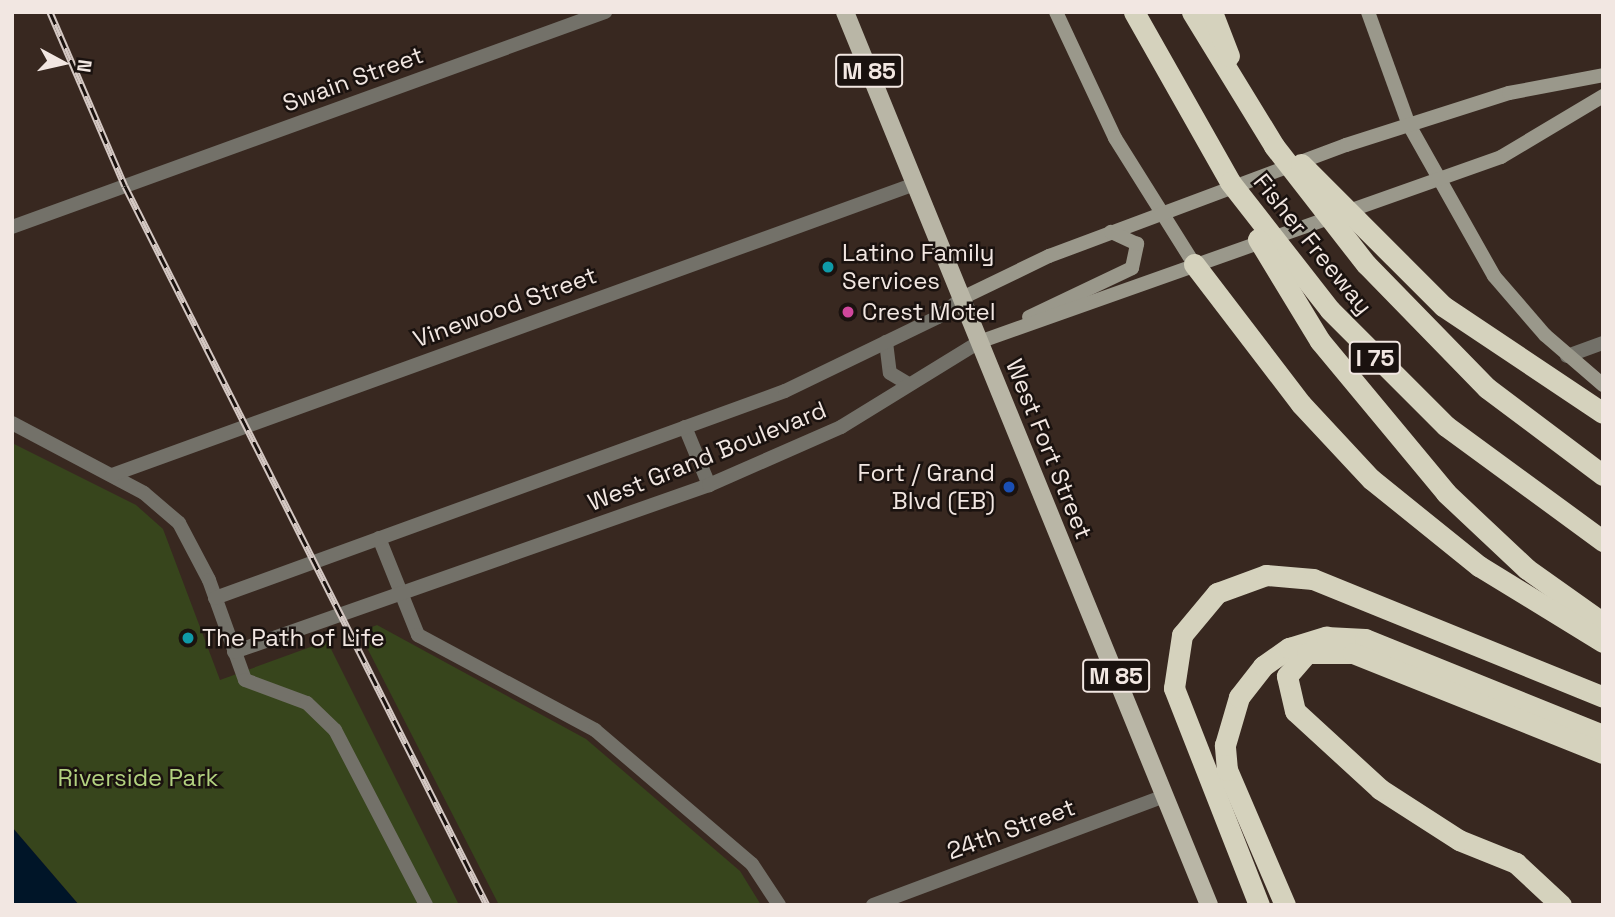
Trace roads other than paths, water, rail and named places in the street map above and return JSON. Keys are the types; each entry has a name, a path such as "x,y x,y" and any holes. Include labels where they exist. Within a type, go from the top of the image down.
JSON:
{"highway":[{"name":"Fisher Freeway","path":"1135,12 1212,154 1287,259 1375,358 1472,447 1577,525 1603,539"},
{"name":"Fisher Freeway","path":"1192,12 1256,119 1348,243 1434,338 1506,403 1603,475"},
{"path":"1212,12 1256,119 1444,306 1603,413"},
{"path":"1212,154 1292,299 1368,402 1488,534 1603,623"},
{"path":"1194,264 1301,404 1371,479 1479,566 1603,642"},
{"path":"1259,905 1174,688 1182,635 1217,593 1266,575 1313,579 1603,697"},
{"path":"1284,905 1225,755 1238,697 1271,659 1314,639 1365,639 1549,722 1603,753"},
{"path":"1561,905 1516,863 1459,841 1380,789 1295,711 1287,676 1307,653 1353,653 1549,722 1603,735"}],"main road":[{"name":"West Fort Street","path":"845,12 1209,905"}],"street":[{"name":"Swain Street","path":"12,227 605,12"},
{"path":"1056,12 1090,90 1161,213 1194,264"},
{"path":"1367,12 1409,125 1494,276 1567,356 1603,385"},
{"name":"West Grand Boulevard","path":"215,598 810,381 938,317 993,278 1161,213 1346,145 1509,93 1603,75"},
{"name":"West Grand Boulevard","path":"234,652 709,485 841,427 979,342 1501,157 1603,96"},
{"name":"Vinewood Street","path":"112,475 915,184"},
{"path":"1017,327 1054,301 1132,268 1137,244 1111,232"},
{"path":"886,342 890,373 908,384"},
{"path":"1567,356 1603,343"},
{"path":"12,424 112,475 179,523 215,598 234,652 253,686 307,703 335,730 426,905"},
{"path":"685,427 709,485"},
{"path":"379,538 418,635 595,730 752,864 779,905"},
{"name":"24th Street","path":"873,905 1165,796"}],"water":[{"path":"12,827 79,905 12,905"}],"railway":[{"path":"50,12 125,186 487,905"}],"place":[{"name":"Latino Family Services","path":"828,267"},
{"name":"Crest Motel","path":"848,312"},
{"name":"Fort / Grand Blvd (EB)","path":"1009,487"},
{"name":"The Path of Life","path":"188,638"}],"park label":[{"name":"Riverside Park","path":"138,778"}]}
